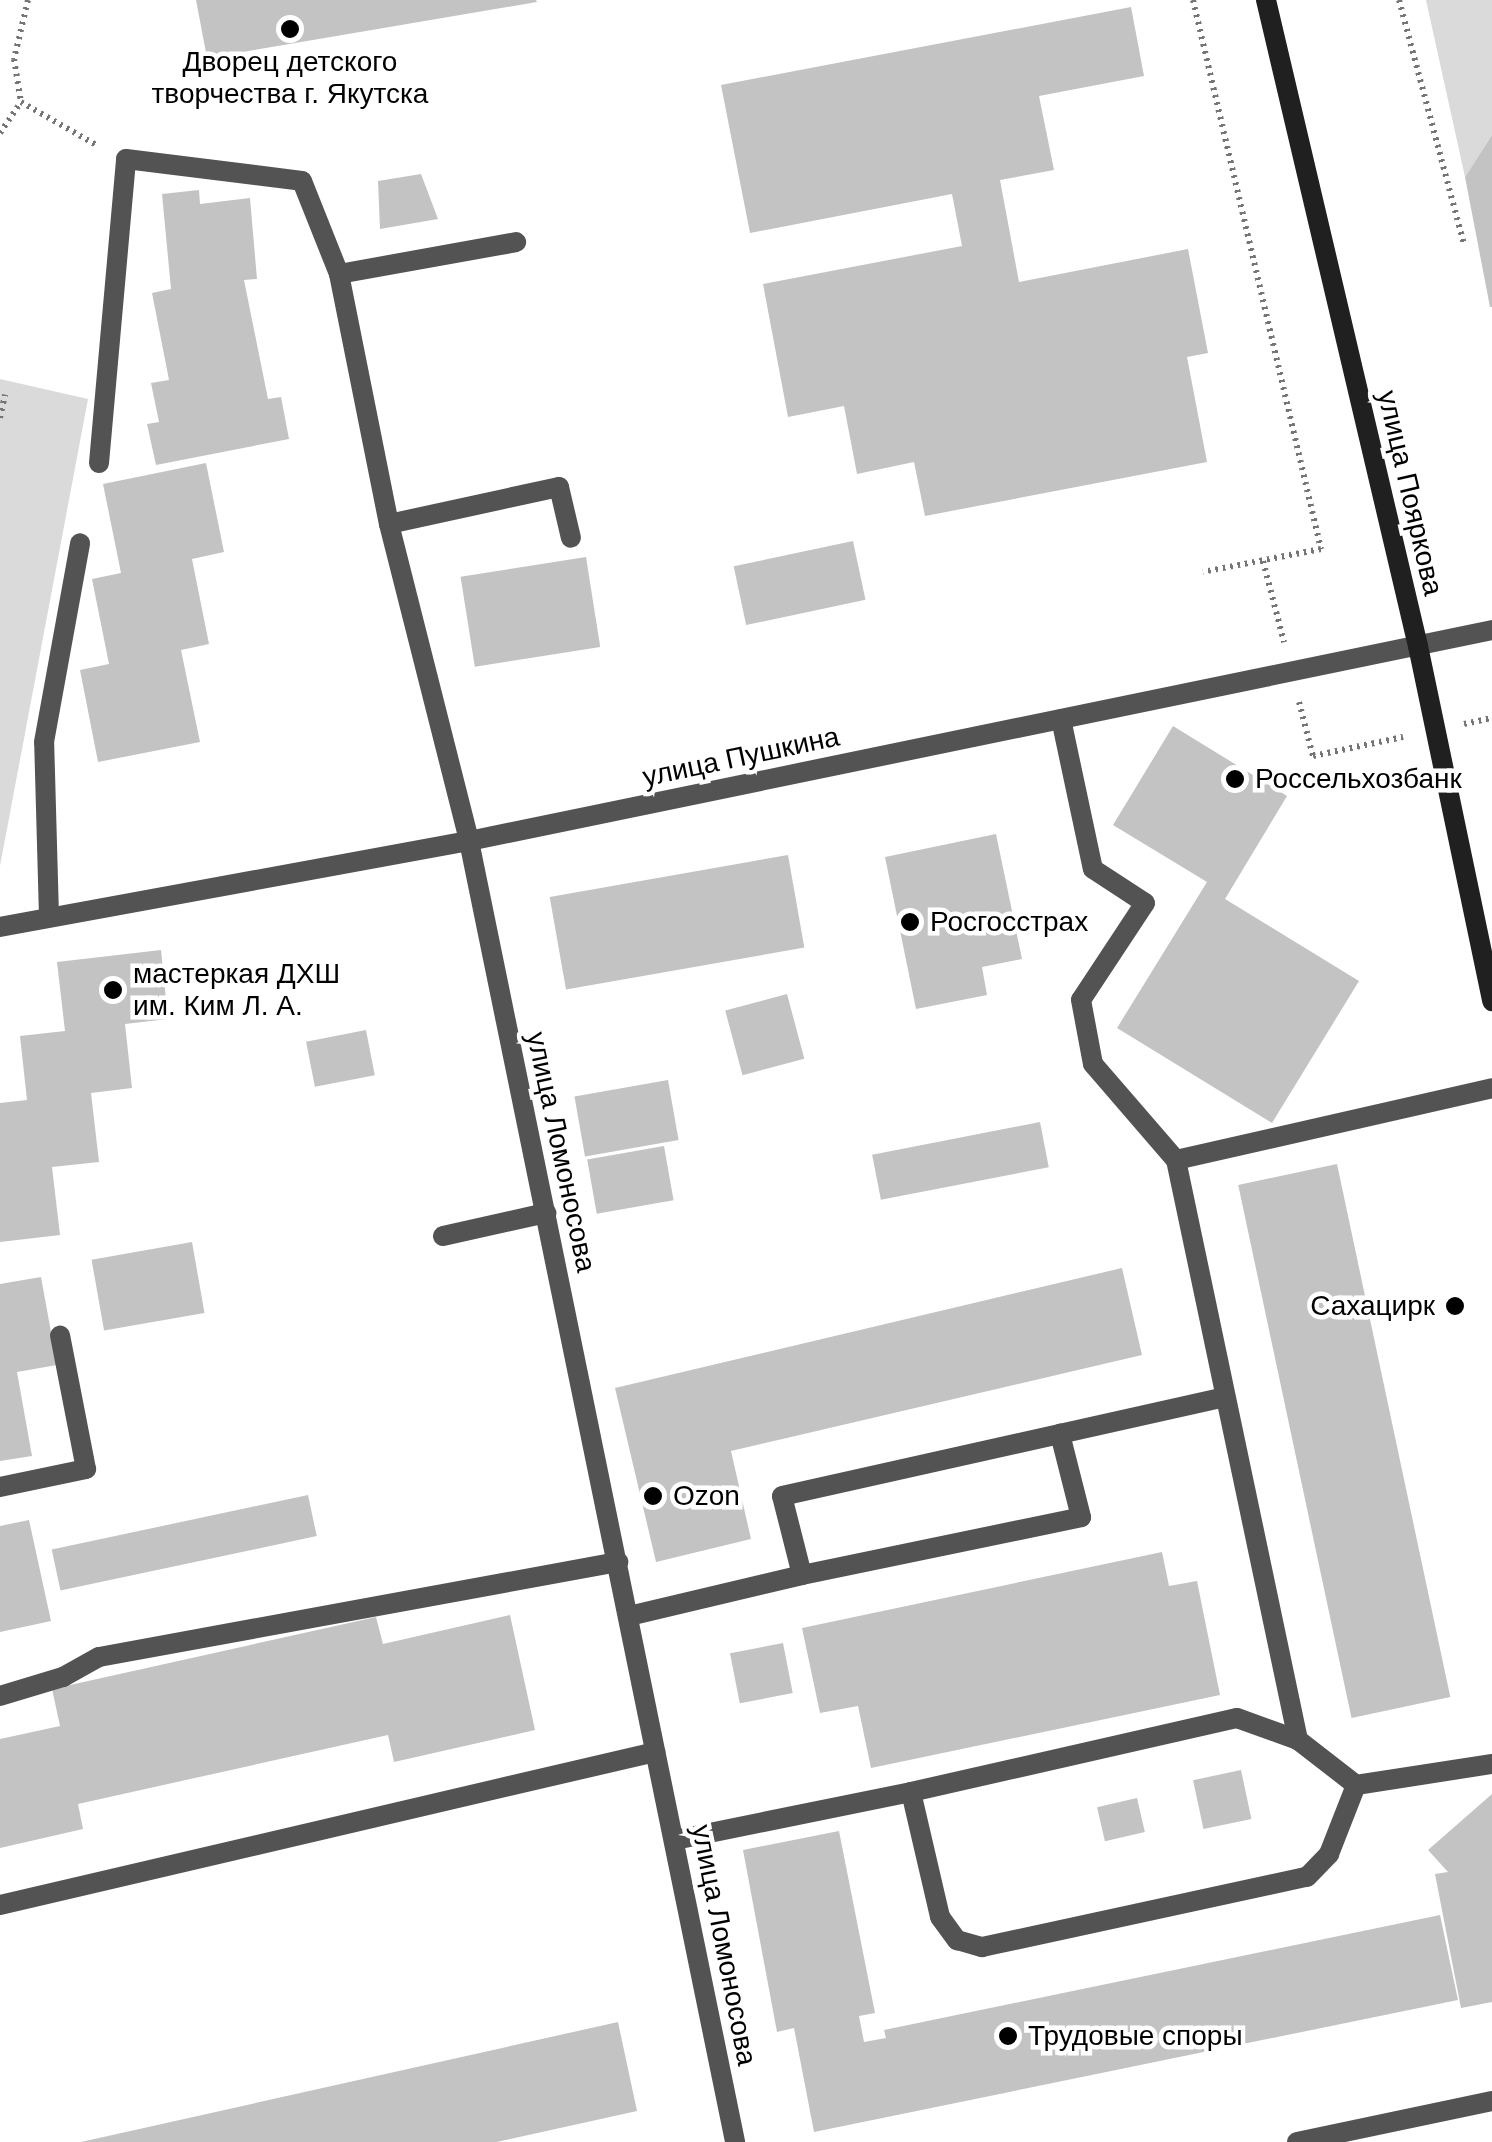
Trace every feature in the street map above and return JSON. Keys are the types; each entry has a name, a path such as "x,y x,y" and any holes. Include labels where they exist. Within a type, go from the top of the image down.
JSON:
{"main road":[{"name":"улица Пояркова","path":"1266,0 1418,646 1492,1000"}],"street":[{"name":"улица Ломоносова","path":"126,159 302,180 339,274 389,524 469,841 735,2142"},
{"path":"99,463 126,159"},
{"path":"339,274 516,242"},
{"path":"389,524 559,487 571,538"},
{"path":"49,916 44,742 80,543"},
{"name":"улица Пушкина","path":"0,926 469,841 1492,630"},
{"path":"1061,719 1093,869 1144,903 1080,1000 1093,1064 1176,1160 1298,1740"},
{"path":"1176,1160 1492,1088"},
{"path":"444,1236 546,1213"},
{"path":"0,1488 86,1469 60,1335"},
{"path":"802,1575 782,1496 1224,1397"},
{"path":"630,1616 802,1575 1081,1517 1060,1434"},
{"path":"0,1696 63,1677 99,1657 618,1562"},
{"path":"675,1840 911,1792 1237,1718 1298,1740 1356,1785 1492,1764"},
{"path":"0,1905 655,1752"},
{"path":"911,1792 940,1917 957,1940 982,1947 1307,1877 1329,1854 1356,1785"},
{"path":"1297,2142 1492,2101"}],"path":[{"path":"0,133 21,102 14,59 28,0"},
{"path":"1192,0 1321,550 1202,572"},
{"path":"1399,0 1464,244"},
{"path":"21,102 126,159"},
{"path":"0,418 4,395"}],"shaded area":[{"path":"1426,0 1492,0 1492,135 1465,177"},
{"path":"0,379 88,399 0,866"}],"building":[{"name":"Дворец детского творчества г. Якутска","path":"196,0 536,0 537,2 207,58"},
{"path":"1131,7 1144,76 1039,96 1054,170 1000,180 1019,282 1188,249 1208,353 1187,357 1207,462 925,516 914,462 857,474 844,406 788,417 763,284 962,246 952,194 750,233 721,85"},
{"path":"1492,135 1492,307 1490,307 1465,177"},
{"path":"421,174 438,219 380,229 378,181"},
{"path":"199,190 200,204 250,198 257,279 244,280 268,399 281,397 289,439 156,465 147,424 159,422 151,383 169,380 152,293 171,289 162,194"},
{"path":"206,463 224,552 192,559 209,644 181,650 200,742 98,762 80,670 109,664 92,579 121,573 103,484"},
{"path":"853,541 865,600 746,625 734,566"},
{"path":"586,557 600,647 475,667 461,577"},
{"path":"1173,726 1287,796 1225,899 1359,981 1272,1123 1117,1028 1207,882 1113,825"},
{"path":"996,834 1022,959 982,967 987,995 916,1009 885,857"},
{"path":"788,855 804,948 566,990 550,897"},
{"path":"161,950 168,1019 125,1024 132,1088 91,1093 99,1162 52,1167 60,1235 0,1242 0,1103 27,1100 20,1036 65,1031 57,962"},
{"path":"787,994 804,1059 743,1075 725,1011"},
{"path":"366,1030 375,1075 315,1087 306,1042"},
{"path":"668,1080 679,1140 585,1157 574,1096"},
{"path":"1040,1122 1049,1167 881,1200 872,1155"},
{"path":"664,1146 674,1200 597,1214 587,1160"},
{"path":"1337,1164 1450,1697 1352,1718 1238,1185"},
{"path":"192,1242 205,1313 104,1331 92,1260"},
{"path":"1122,1268 1142,1355 731,1451 751,1539 656,1562 615,1388"},
{"path":"41,1277 57,1365 17,1372 32,1456 0,1461 0,1284"},
{"path":"308,1495 317,1536 60,1591 52,1549"},
{"path":"29,1520 51,1621 0,1632 0,1526"},
{"path":"1162,1552 1169,1586 1197,1581 1220,1695 871,1768 858,1706 820,1713 802,1628"},
{"path":"510,1615 535,1730 394,1762 388,1735 78,1804 83,1829 0,1848 0,1739 60,1726 52,1689 376,1617 383,1644"},
{"path":"783,1643 793,1693 740,1703 730,1653"},
{"path":"1241,1770 1251,1819 1203,1829 1193,1780"},
{"path":"1492,1794 1492,2002 1461,2008 1435,1874 1448,1872 1428,1850"},
{"path":"1137,1798 1145,1832 1105,1841 1097,1807"},
{"path":"839,1831 875,2013 859,2016 864,2042 886,2038 884,2030 1440,1915 1458,2000 814,2132 794,2028 777,2032 743,1850"},
{"path":"618,2022 637,2111 497,2142 81,2142"}],"place":[{"name":"Дворец детского творчества г. Якутска","path":"290,29"},
{"name":"Россельхозбанк","path":"1235,779"},
{"name":"Росгосстрах","path":"910,922"},
{"name":"мастеркая ДХШ им. Ким Л. А.","path":"113,990"},
{"name":"Сахацирк","path":"1455,1306"},
{"name":"Ozon","path":"653,1496"},
{"name":"Трудовые споры","path":"1008,2036"}]}
